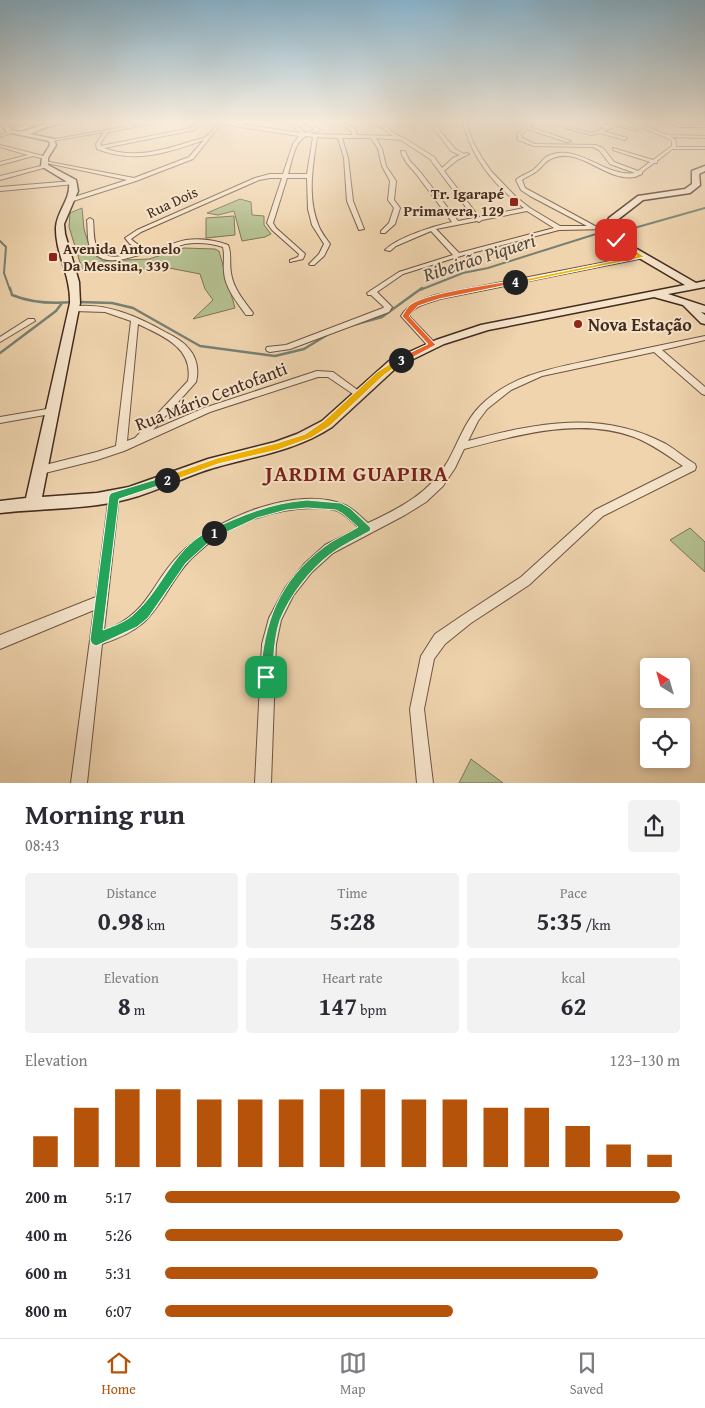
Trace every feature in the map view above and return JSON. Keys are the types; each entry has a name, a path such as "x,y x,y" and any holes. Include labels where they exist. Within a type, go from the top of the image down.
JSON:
{"street":[{"path":"0,164 24,158"},
{"path":"32,504 41,470 75,304 75,280 60,236 60,224 74,192 73,183 37,158"},
{"path":"45,162 47,158"},
{"path":"70,200 134,180 190,158"},
{"path":"290,158 270,223 274,229 302,254 301,258 292,261"},
{"path":"312,158 309,176 313,218 327,244 322,255 312,264"},
{"path":"346,158 350,201 361,229"},
{"path":"382,158 384,166 393,181 391,200 398,208 392,224 383,232"},
{"path":"405,158 456,224"},
{"path":"431,158 478,220"},
{"path":"441,171 458,158"},
{"path":"478,158 497,181 527,209 559,228"},
{"path":"552,158 519,180 523,189 532,196 593,227 609,231 642,257 690,286"},
{"path":"575,158 608,171 632,176 640,173 660,158"},
{"path":"607,158 612,163 640,173"},
{"path":"641,158 655,162"},
{"path":"0,178 45,162 134,180"},
{"path":"609,231 612,220 641,198 687,191 696,185 695,173 705,168"},
{"name":"Rua Dois","path":"148,250 131,242 128,238 139,231 250,181 266,177 309,176"},
{"path":"0,189 73,183"},
{"path":"388,250 394,245 432,229 527,209"},
{"path":"90,220 94,249 101,256 118,259 129,258 148,250 160,251 192,236"},
{"path":"270,349 286,347 384,312 388,307 371,293 401,273 457,255 559,228 593,227"},
{"path":"432,229 457,255"},
{"path":"176,244 192,242 226,246 229,256 227,271 236,295 249,313"},
{"path":"432,345 405,316 409,309 415,305 448,295 642,257"},
{"path":"0,507 114,496 147,487 217,461 278,446 302,438 327,424 394,364 432,345 499,324 705,284"},
{"path":"690,286 681,295 683,302 705,322"},
{"path":"653,294 705,310"},
{"path":"75,304 108,311 135,320 184,348 193,367 192,382 138,440"},
{"path":"121,448 135,320"},
{"path":"0,340 31,321"},
{"path":"263,783 266,677 269,644 275,618 289,592 308,568 329,549 366,528 401,512 422,499 439,483 462,446 474,419 496,397 515,385 540,374 705,338"},
{"path":"656,348 705,392"},
{"name":"Rua Mário Centofanti","path":"41,470 121,448 218,406 321,373 330,374 359,394"},
{"path":"0,420 53,411"},
{"path":"425,783 418,709 428,656 440,639 525,581 599,513 690,467 662,446 642,437 589,424 538,427 462,446"},
{"path":"80,783 100,601 114,496"},
{"path":"96,640 133,623 153,602 169,576 195,546 217,531 255,514 286,506 324,504 337,506 347,511 366,528"},
{"path":"0,642 100,601"}],"green space":[{"path":"240,199 251,202 252,215 264,216 264,225 271,234 265,237 242,241 234,211 218,215 207,213"},
{"path":"82,208 84,229 91,252 103,261 149,259 184,248 215,249 219,251 235,308 193,319 213,300 205,289 200,274 169,268 83,272 69,227 70,213"},
{"path":"234,216 235,235 206,238 206,218"},
{"path":"690,528 705,542 705,572 670,540"},
{"path":"471,759 503,783 459,783"}],"waterway":[{"name":"Ribeirão Piqueri","path":"420,290 463,273 488,268 596,234 620,232 705,208"},
{"name":"Ribeirão Piqueri","path":"0,241 6,247 4,273 10,290"},
{"name":"Ribeirão Piqueri","path":"10,288 12,295 27,300 50,303 73,302"},
{"name":"Ribeirão Piqueri","path":"353,325 382,317 422,288"},
{"name":"Ribeirão Piqueri","path":"79,302 112,303 133,308 200,346 275,356 304,349 327,335"},
{"path":"0,353 56,311 62,303"}],"place":[{"name":"Tr. Igarapé Primavera, 129","path":"514,202"},
{"name":"Avenida Antonelo Da Messina, 339","path":"53,257"},
{"name":"Nova Estação","path":"578,324"}],"district":[{"name":"JARDIM GUAPIRA","path":"357,473"}],"route":[{"path":"266,677 269,644 275,618 289,592 308,568 329,549 366,528 347,511 337,506 324,504 286,506 255,514 217,531 195,546 169,576 144,614 119,631 96,640 114,496 147,487 217,461 292,442 316,432 380,374 410,355 432,345 414,328 405,316 409,309 415,305 448,295 642,257 616,240"}]}
